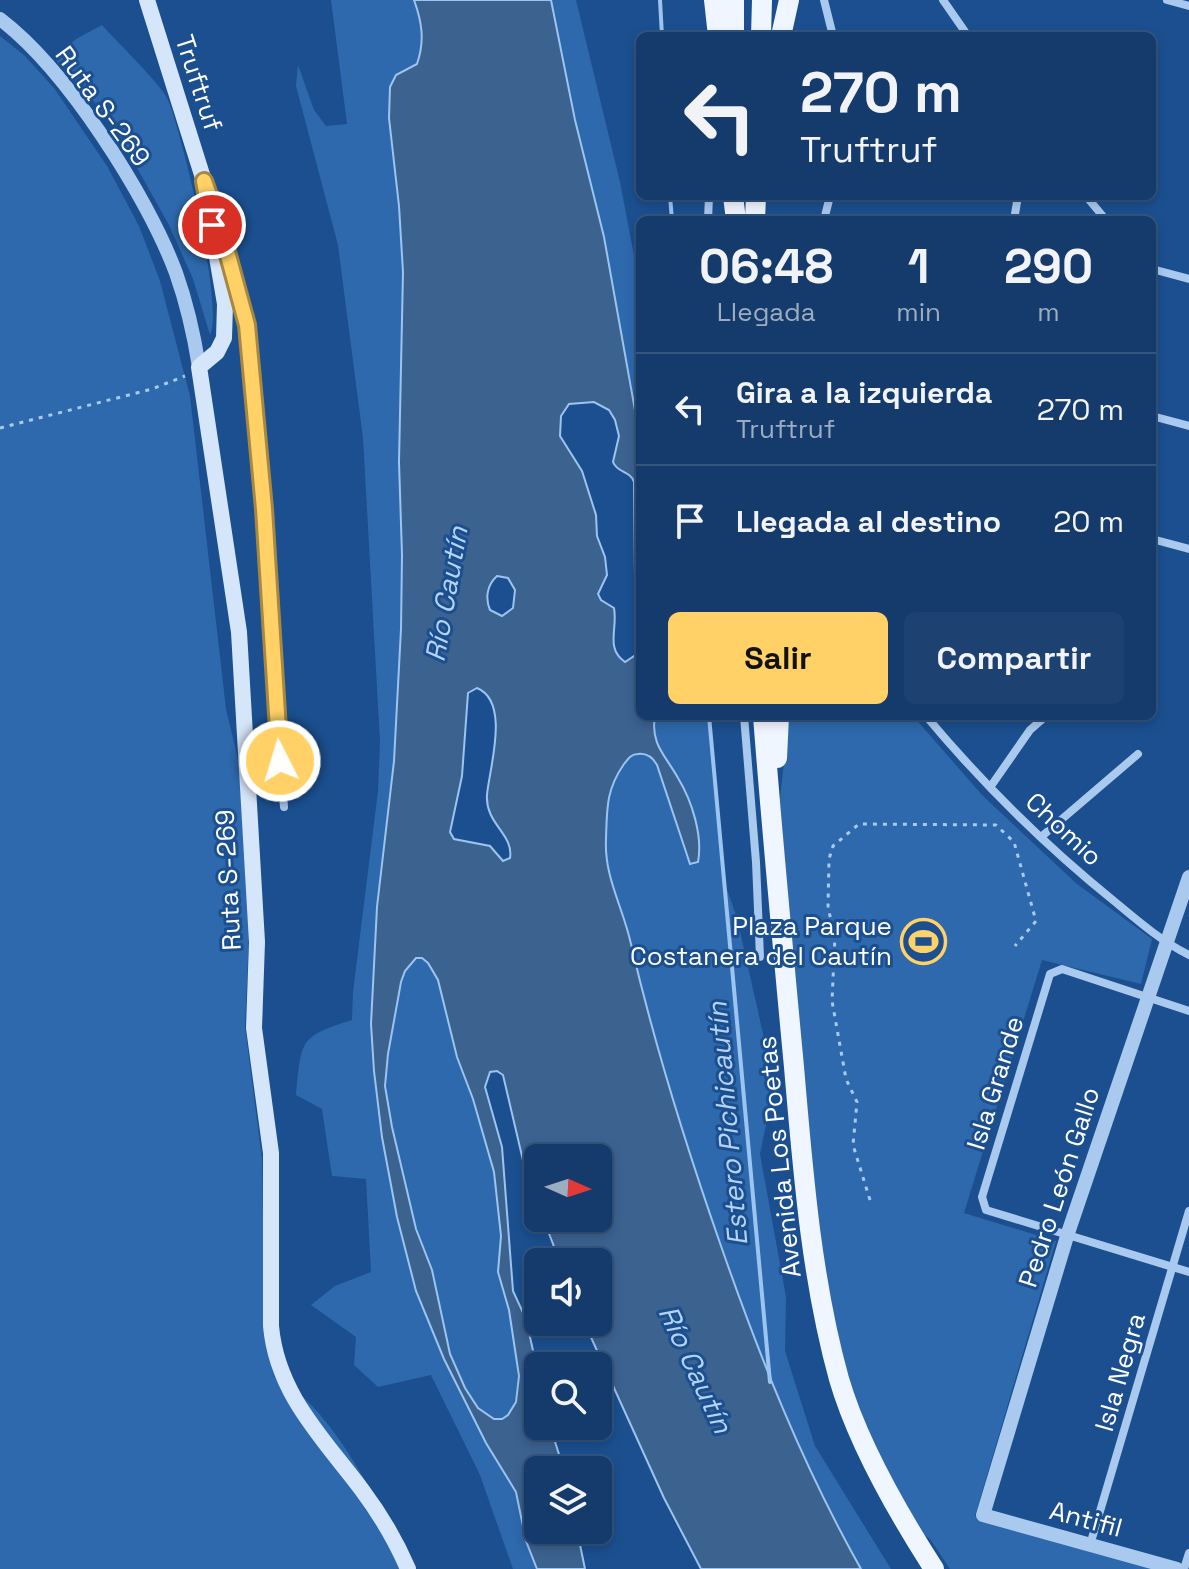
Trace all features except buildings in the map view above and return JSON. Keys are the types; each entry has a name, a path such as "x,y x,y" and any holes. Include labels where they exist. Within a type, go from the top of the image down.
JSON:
{"main road":[{"name":"Truftruf","path":"147,0 204,181 226,323 224,338 217,352 199,367"},
{"path":"714,0 718,32"},
{"path":"734,0 734,32"},
{"path":"761,32 762,0"},
{"path":"782,32 790,0"},
{"path":"788,32 790,0"},
{"name":"Ruta S-269","path":"199,367 239,632 257,942 254,1028 271,1153 271,1326 274,1352 290,1394 376,1509 408,1569"},
{"name":"Avenida Los Poetas","path":"763,720 804,1181 822,1304 840,1382 872,1462 934,1569"},
{"path":"770,797 777,761 779,720"}],"street":[{"path":"824,0 832,32"},
{"path":"943,0 965,32"},
{"path":"1167,0 1189,6"},
{"name":"Ruta S-269","path":"0,19 61,81 106,144 150,217 183,294 199,367"},
{"name":"Truftruf","path":"204,181 220,226 247,325 264,509 284,807"},
{"path":"1089,200 1103,216"},
{"path":"1156,270 1189,279"},
{"path":"1156,417 1189,426"},
{"path":"1156,540 1189,549"},
{"path":"744,720 760,957"},
{"name":"Chomio","path":"932,720 991,786 1078,872 1166,943 1189,955"},
{"path":"991,786 1030,730 1041,720"},
{"path":"1041,837 1138,754"},
{"name":"Pedro León Gallo","path":"983,1515 1068,1233 1189,877"},
{"name":"Isla Grande","path":"1068,1233 986,1210 982,1197 1047,977 1054,970 1062,969 1148,996"},
{"path":"1148,996 1189,1011"},
{"name":"Isla Negra","path":"1090,1545 1189,1211"},
{"path":"1068,1233 1189,1272"},
{"name":"Antifil","path":"983,1515 1177,1569"},
{"path":"1184,1569 1189,1553"}],"path":[{"path":"0,428 152,389 199,367"},
{"path":"870,1200 853,1145 857,1102 846,1079 832,1001 835,936 828,908 829,859 833,846 859,824 996,825 1014,842 1036,921 1015,946"}],"shaded area":[{"path":"331,0 414,0 423,32 418,64 396,76 390,87 391,142 403,272 399,462 402,555 394,761 377,907 371,1024 374,1071 397,1217 416,1291 444,1359 486,1443 516,1492 524,1544 527,1544 536,1569 513,1569 480,1475 431,1375 378,1387 354,1365 356,1337 311,1305 335,1286 371,1272 366,1179 332,1176 322,1109 296,1095 306,1043 321,1031 352,1020 378,791 380,741 363,438 338,245 296,86 298,65 314,110 326,126 347,124"},
{"path":"551,0 576,0 620,182 636,266 636,417 604,237 575,120"},
{"path":"102,25 148,73 168,100 191,182 207,257 213,318 210,335 193,279 169,225 136,166 96,104 54,58 76,39"},
{"path":"0,36 24,55 54,88 107,166 139,226 160,281 190,396 226,709 239,763 249,933 245,1027 262,1159 265,1324 274,1377 296,1391 336,1435 371,1491 411,1569 0,1569"},
{"path":"655,720 709,720 725,884 737,918 771,1069 773,1090 760,1154 786,1297 785,1351 815,1446 891,1569 861,1569 814,1481 774,1389 725,1265 683,1137 628,934 610,884 605,850 608,801 618,770 638,754 651,757 657,766 686,856 693,865 699,861 691,804 660,749"},
{"path":"789,720 916,720 983,796 1077,884 1152,939 1141,984 1042,960 964,1213 1056,1241 975,1516 1162,1569 950,1569 930,1539 915,1528 879,1458 846,1374 811,1207 780,799"},
{"path":"420,958 428,963 439,980 457,1057 494,1172 501,1236 498,1272 509,1310 519,1376 516,1402 502,1419 494,1419 478,1408 450,1354 392,1128 385,1086 394,1013 405,971 412,961"}],"water":[{"name":"Río Cautín","path":"414,0 551,0 575,120 604,237 636,416 636,582 634,482 613,462 619,436 615,420 609,410 594,402 569,404 561,416 560,436 582,471 596,515 597,536 605,557 607,575 598,594 601,600 614,608 615,651 625,662 636,655 636,720 655,720 657,742 688,797 699,841 698,862 690,864 657,765 647,755 636,754 624,764 611,791 606,828 608,866 672,1096 736,1288 801,1451 861,1569 701,1569 664,1498 612,1384 612,1352 598,1352 590,1336 612,1336 612,1248 555,1248 548,1232 612,1232 612,1144 524,1144 524,1165 503,1075 497,1071 490,1072 485,1087 502,1147 513,1291 524,1315 524,1336 530,1336 533,1352 524,1352 524,1440 554,1440 560,1456 524,1456 524,1531 516,1492 486,1443 444,1359 416,1291 397,1217 382,1137 371,1024 377,907 394,761 401,629 399,462 403,272 389,118 390,87 396,75 417,64 422,39","holes":["497,576 508,578 515,590 513,608 502,616 490,610 488,592","477,688 487,696 496,721 487,795 490,814 510,850 510,858 503,861 490,846 454,839 450,832 462,776 468,693","416,958 422,958 438,980 457,1057 494,1172 501,1236 498,1272 509,1310 519,1376 516,1402 502,1419 494,1419 478,1408 450,1354 432,1270 416,1229 392,1127 385,1086 388,1054 401,982 405,971"]},
{"path":"527,1544 580,1544 585,1569 537,1569"}],"waterway":[{"name":"Estero Pichicautín","path":"660,0 662,32"},
{"name":"Estero Pichicautín","path":"670,200 672,216"},
{"name":"Estero Pichicautín","path":"709,720 770,1382"}],"place":[{"name":"Plaza Parque Costanera del Cautín","path":"923,941"}],"route":[{"path":"212,225 204,181 220,226 247,325 264,509 280,761"}]}
